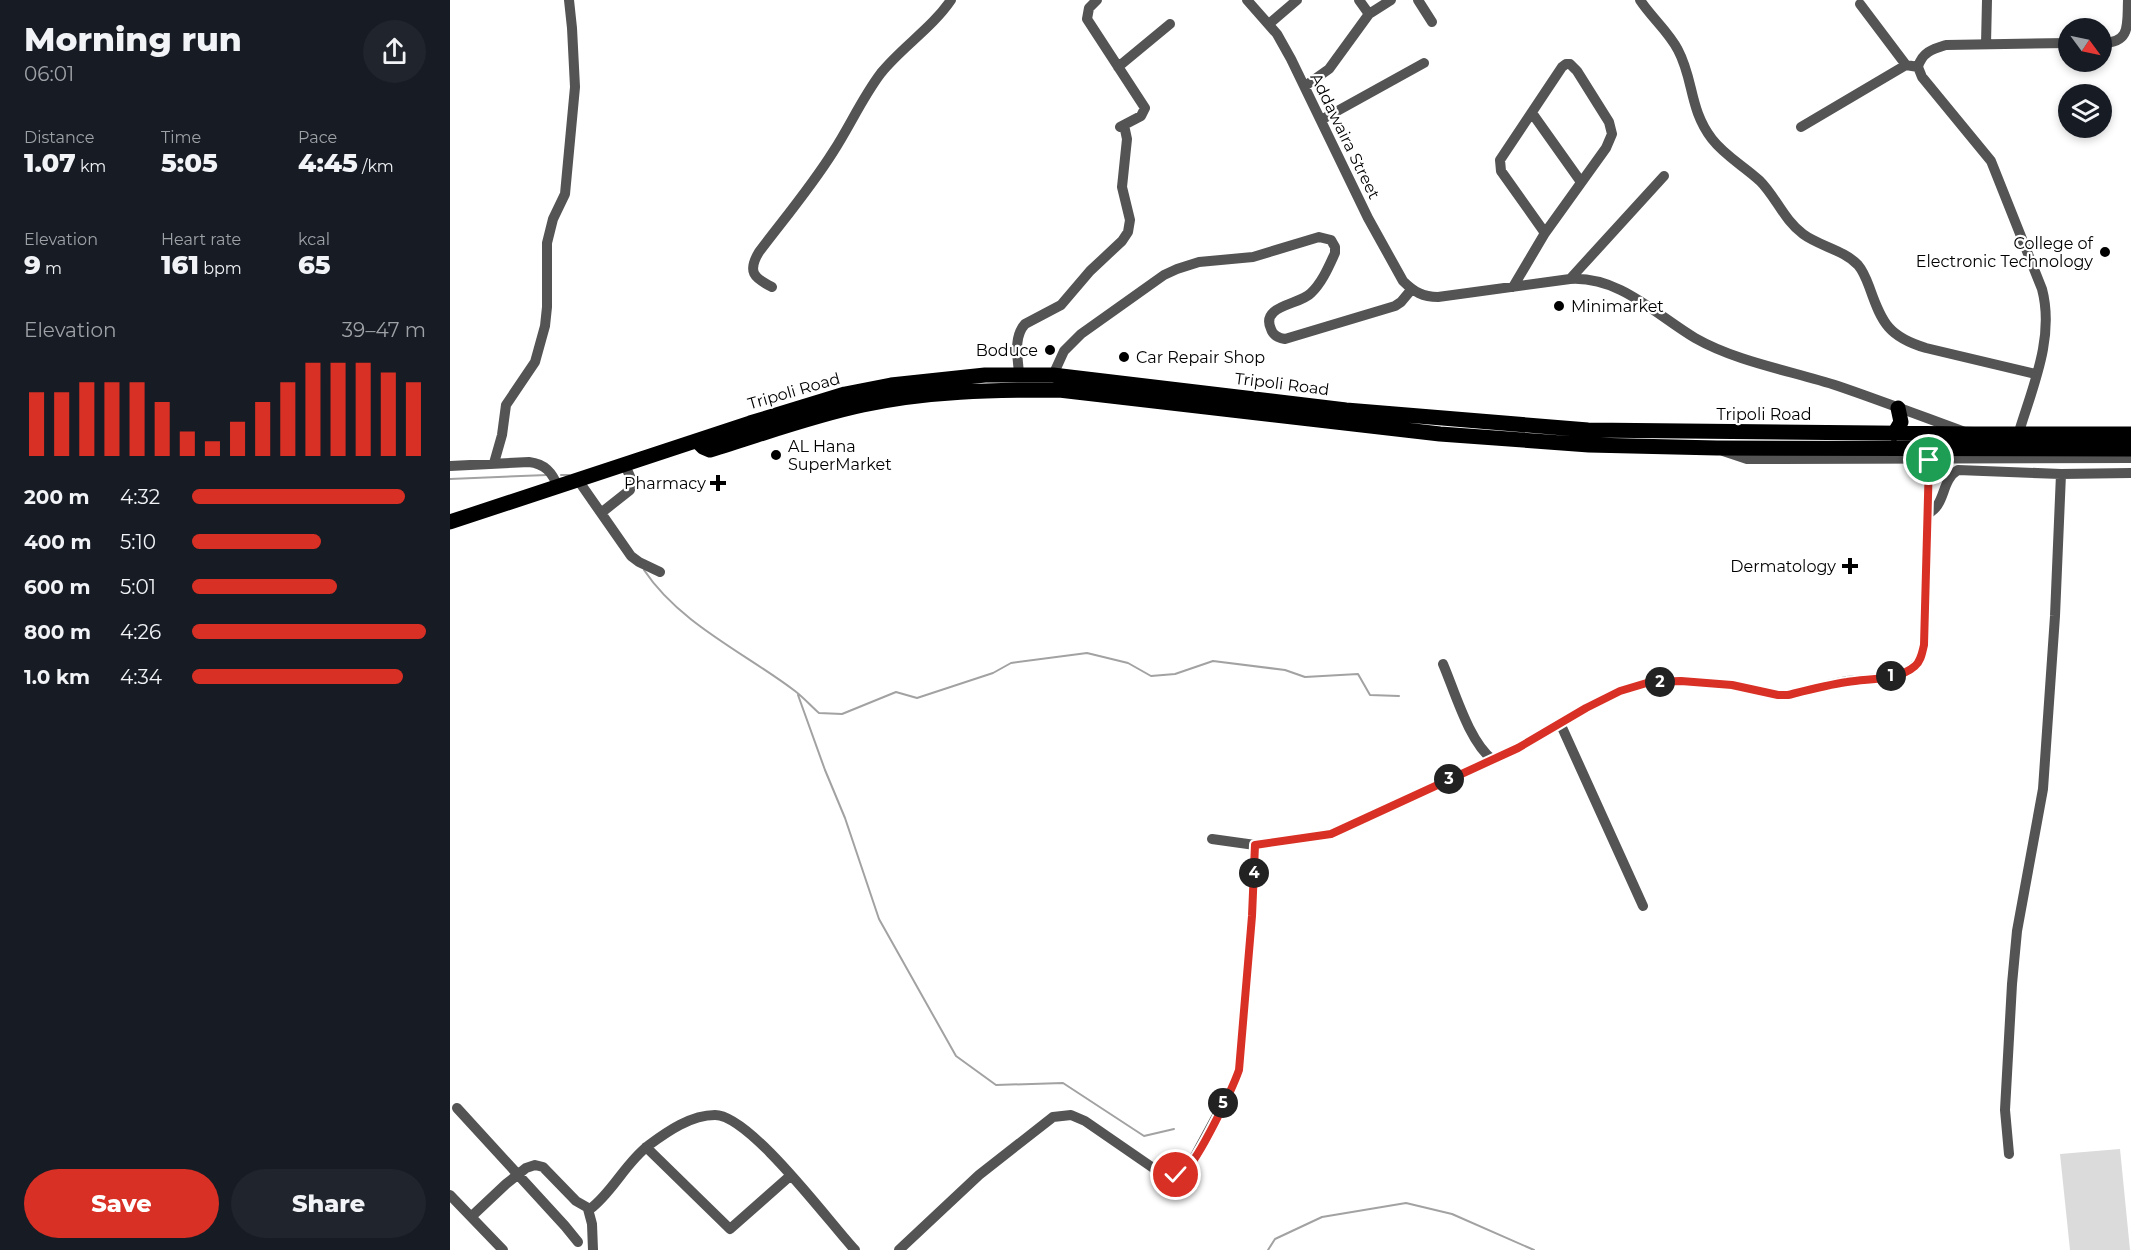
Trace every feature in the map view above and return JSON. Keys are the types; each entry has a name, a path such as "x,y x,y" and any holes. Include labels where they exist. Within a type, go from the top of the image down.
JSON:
{"highway":[{"name":"Tripoli Road","path":"450,522 846,394 939,378 1019,374 1053,375 1346,410 1639,432 2131,434"},
{"path":"697,441 710,450 820,416 863,405 906,398 996,390 1059,390 1440,434 1588,445 1717,448 2131,449"},
{"path":"1894,434 1901,422 1898,408"}],"street":[{"path":"494,463 502,435 506,405 535,362 545,326 547,243 553,219 565,194 575,87 568,0"},
{"path":"772,287 757,279 753,272 754,262 759,252 833,153 880,74 900,51 945,9 951,0"},
{"path":"1019,374 1018,340 1023,326 1068,300 1090,271 1122,241 1128,232 1130,220 1122,187 1127,139 1122,126 1141,116 1145,108 1087,19 1089,9 1097,0"},
{"name":"Addawaira Street","path":"1247,0 1277,34 1368,218 1403,281 1411,290"},
{"path":"1269,24 1297,0"},
{"path":"1359,0 1369,14"},
{"path":"1305,87 1329,69 1369,14 1391,0"},
{"path":"1418,0 1432,22"},
{"path":"1640,0 1678,48 1695,108 1702,125 1712,139 1758,180 1792,224 1802,233 1855,262 1864,276 1879,315 1893,333 1912,344 2036,374"},
{"path":"1986,44 1987,0"},
{"path":"2112,43 2116,43 2124,36 2127,27 2128,0"},
{"path":"1860,4 1906,65"},
{"path":"1118,67 1170,24"},
{"path":"2018,435 2043,351 2047,322 2045,299 1991,161 1922,77 1918,67 1923,55 1946,45 2058,43"},
{"path":"1321,120 1424,63"},
{"path":"1513,287 1545,233 1606,148 1612,134 1609,122 1570,64 1562,67 1503,154 1500,166 1504,176 1545,233"},
{"path":"1801,127 1906,65 1918,67"},
{"path":"1532,113 1581,182"},
{"path":"1570,279 1664,176"},
{"path":"1053,375 1064,351 1081,334 1176,268 1199,262 1253,257 1319,237 1330,240 1335,247 1335,253 1314,291 1305,298 1281,307 1272,314 1269,320 1271,331 1285,339 1395,306 1411,290 1438,297 1570,279 1592,280 1616,286 1696,338 1720,350 1839,387 1974,434"},
{"path":"1717,448 1747,459 2131,458"},
{"path":"1212,839 1255,845 1331,834 1379,810 1493,760 1620,691 1650,682 1681,681 1732,685 1788,695 1849,681 1894,676 1905,672 1915,666 1922,656 1924,645 1929,460"},
{"path":"450,466 538,463 554,476 558,487"},
{"path":"601,513 630,490 632,481 625,465"},
{"path":"1929,513 1937,508 1949,479 1958,470 2061,474 2131,473"},
{"path":"2008,1154 2005,1110 2012,984 2017,931 2043,789 2053,651 2061,474"},
{"path":"578,480 631,556 660,572"},
{"path":"1443,664 1476,742 1493,760"},
{"path":"1560,723 1643,906"},
{"path":"899,1250 979,1175 1053,1117 1071,1115 1085,1121 1159,1173 1169,1176 1185,1171 1200,1148 1239,1070 1252,916 1255,845"},
{"path":"456,1108 578,1242"},
{"path":"588,1209 595,1205 646,1147 680,1124 717,1114 728,1117 741,1125 766,1148 855,1250"},
{"path":"646,1147 730,1229 790,1176"},
{"path":"472,1216 532,1165 543,1167 576,1201 588,1209 592,1224 593,1250"},
{"path":"450,1195 503,1250"}],"shaded area":[{"path":"2120,1149 2130,1250 2070,1250 2060,1154"}],"waterway":[{"path":"450,479 547,475"},
{"path":"561,475 569,475"},
{"path":"644,570 659,589 694,622 776,677 819,713 842,714 896,692 917,698 993,673 1011,663 1087,653 1128,663 1151,676 1175,674 1213,661 1285,670 1305,677 1358,674 1370,695 1399,696"},
{"path":"798,695 845,818 879,919 956,1056 996,1085 1063,1083 1144,1136 1174,1129"},
{"path":"1268,1250 1275,1239 1322,1217 1406,1203 1452,1214 1534,1250"}],"place":[{"name":"College of Electronic Technology","path":"2105,252"},
{"name":"Minimarket","path":"1559,306"},
{"name":"Boduce","path":"1050,350"},
{"name":"Car Repair Shop","path":"1124,357"},
{"name":"AL Hana SuperMarket","path":"776,455"},
{"name":"Pharmacy","path":"718,483"},
{"name":"Dermatology","path":"1850,566"}],"route":[{"path":"1176,1175 1185,1171 1200,1148 1239,1070 1246,1003 1255,845 1331,834 1518,748 1620,691 1650,682 1681,681 1732,685 1788,695 1849,681 1894,676 1905,672 1915,666 1922,656 1924,645 1929,460"}]}
